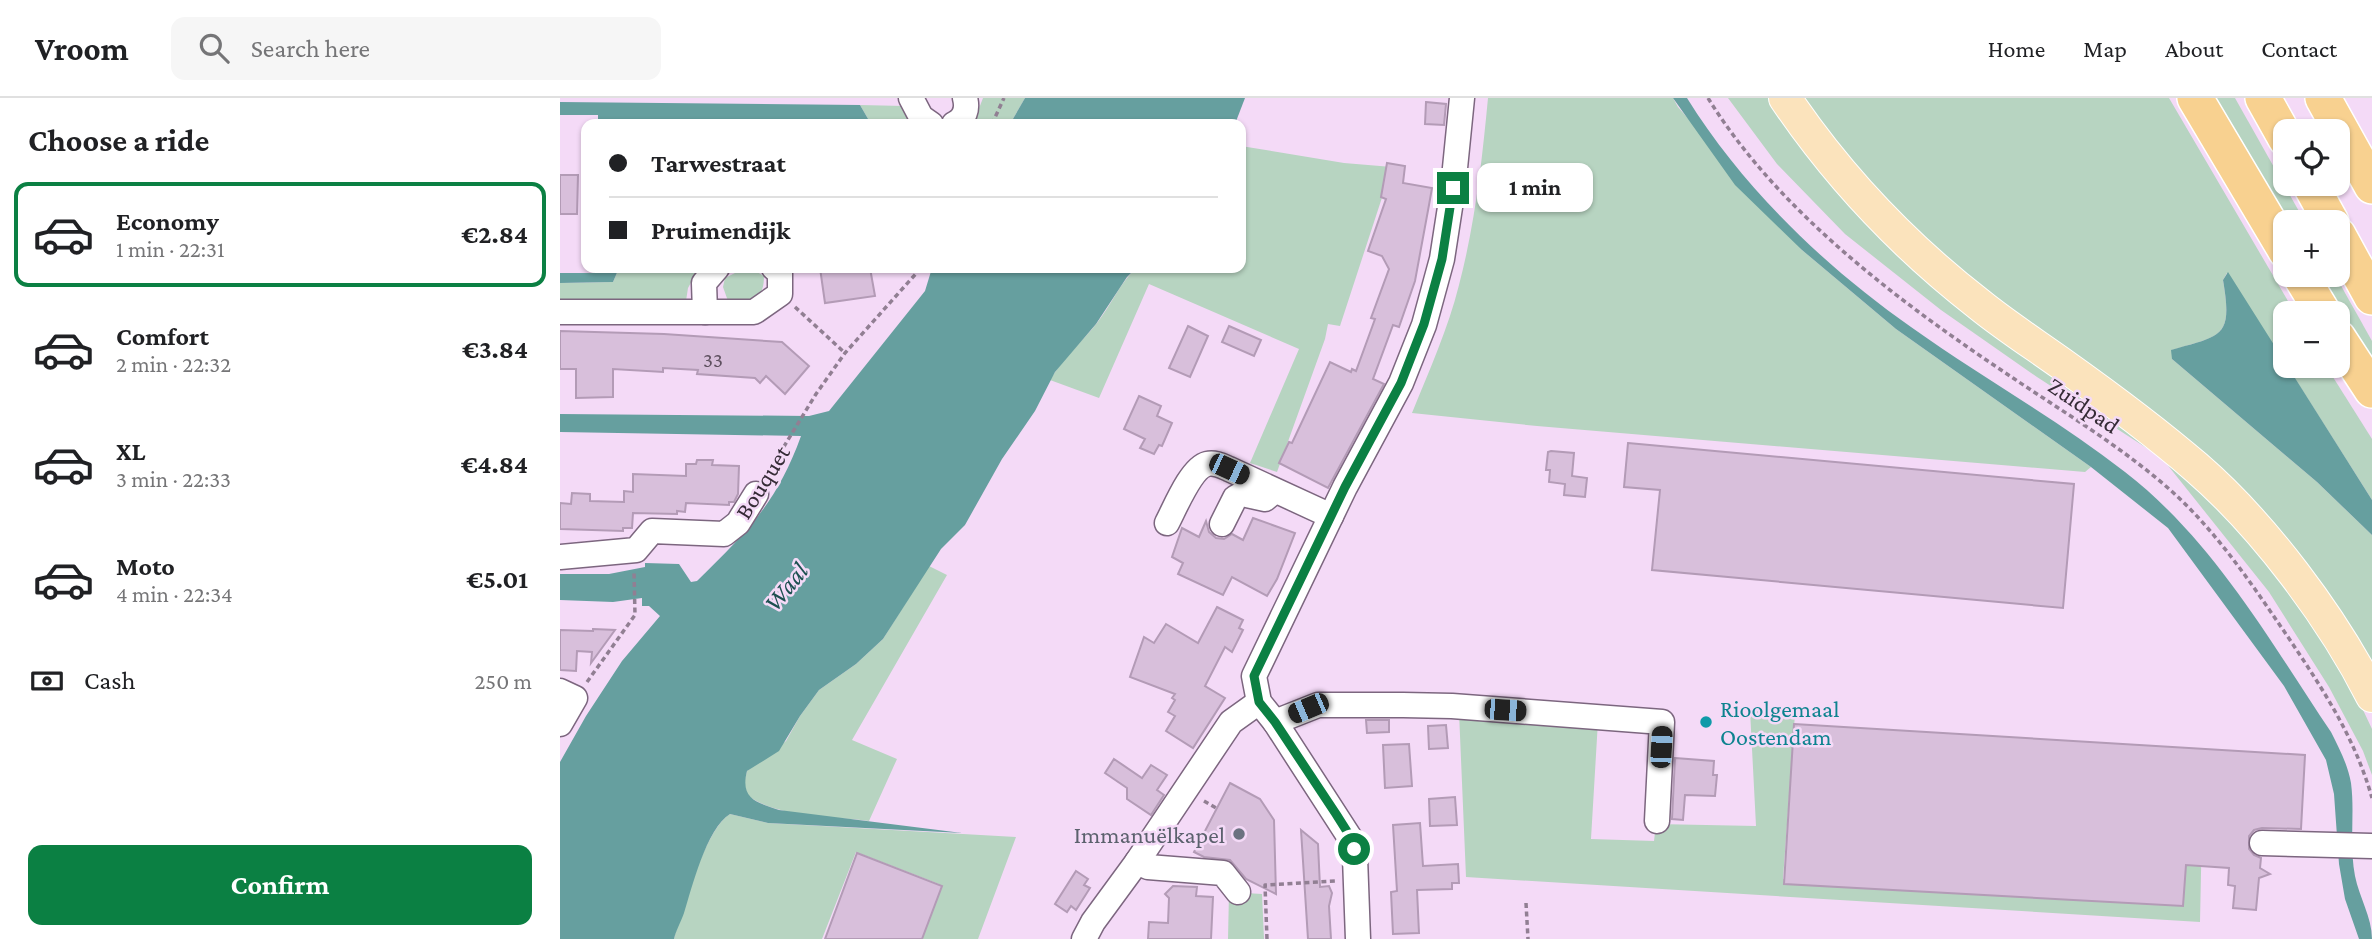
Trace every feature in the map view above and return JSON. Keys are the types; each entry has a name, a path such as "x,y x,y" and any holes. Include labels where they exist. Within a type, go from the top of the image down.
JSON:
{"highway":[{"path":"2195,98 2273,229"},
{"path":"2263,98 2275,119"},
{"path":"2323,98 2372,186"},
{"path":"2346,98 2372,160"},
{"path":"2350,257 2372,297"},
{"path":"2350,356 2372,390"}],"main road":[{"path":"1785,98 1861,197 1919,255 1981,307 2146,426 2198,468 2277,553 2338,638 2372,696"}],"street":[{"path":"911,98 925,119"},
{"path":"959,119 965,113 965,98"},
{"path":"1358,939 1354,849 1348,833 1259,702 1254,676 1331,516 1401,383 1424,324 1442,259 1453,188 1462,98"},
{"path":"705,312 704,283 713,273"},
{"path":"560,312 754,312 780,294 780,273"},
{"path":"1167,523 1193,475 1206,464 1216,464 1229,469 1331,516"},
{"path":"1222,524 1235,498 1242,494 1265,499 1274,489"},
{"name":"Bouquet","path":"636,550 652,531 724,534 738,523 755,494"},
{"path":"560,557 636,550"},
{"path":"560,724 568,694"},
{"path":"1096,933 1137,862 1231,722 1259,702"},
{"path":"1275,722 1318,705 1452,706 1662,722 1657,821"},
{"path":"2262,843 2354,846"},
{"path":"1137,862 1148,867 1223,873 1238,892"}],"path":[{"path":"994,119 1004,98"},
{"name":"Zuidpad","path":"1708,98 1763,171 1814,224 1870,275 1941,329 2104,439 2168,488 2204,524 2243,571 2323,690 2351,739 2372,798"},
{"name":"Bouquet","path":"755,494 845,352 916,273"},
{"path":"780,294 845,352"},
{"path":"568,694 635,615 636,550"},
{"path":"1267,939 1265,886 1355,879"},
{"path":"1526,903 1528,939"}],"shaded area":[{"path":"983,98 1025,98 1013,119 975,119"},
{"path":"1488,98 1673,98 1802,250 1896,329 2091,467 2085,472 1412,413 1438,350 1465,262 1477,192"},
{"path":"1728,98 1774,98 2071,382 2157,455 2037,377 1941,310 1845,234 1777,164"},
{"path":"1798,98 2169,98 2273,275 2273,287 2280,287 2288,301 2273,301 2273,345 2227,273 2223,280 2226,313 2220,331 2213,337 2172,350 2172,359 2317,482 2372,535 2372,676 2357,646 2060,348 1970,278 1886,205"},
{"path":"2205,98 2235,98 2273,165 2273,196 2290,196 2298,210 2278,210"},
{"path":"860,105 904,106 911,119 868,119"},
{"path":"1246,147 1344,163 1392,167 1340,326 1328,324 1277,472 1250,463 1299,349 1149,284 1099,398 1050,380 1097,323 1131,273 1246,273"},
{"path":"617,273 696,273 688,288 686,301 560,300 560,283 613,282"},
{"path":"735,273 759,273 764,276 758,296 743,301 728,301 723,287 725,278"},
{"path":"2319,287 2342,287 2350,301 2328,301"},
{"path":"2350,302 2372,341 2372,371 2350,336"},
{"path":"2295,378 2334,378 2372,439 2372,500"},
{"path":"2165,461 2221,509 2274,570 2347,676 2372,729 2372,775 2363,751 2329,687 2269,592"},
{"path":"929,566 947,575 852,740 897,759 869,821 789,812 759,803 747,795 744,783 747,771 786,741 819,690 856,664 883,639"},
{"path":"1750,710 1795,714 1783,879 1967,894 2202,824 2200,922 1466,877 1459,712 1598,721 1591,839 1654,841 1656,824 1756,826"},
{"path":"730,814 768,823 1016,837 978,939 918,939 939,884 856,852 822,939 674,939 704,852 721,822"},
{"path":"1229,892 1262,894 1264,939 1228,939"}],"water":[{"path":"1025,98 1245,98 1237,119 1013,119"},
{"path":"1673,98 1687,98 1733,163 1760,194 1787,223 1847,278 1911,327 2073,434 2125,472 2157,499 2213,560 2331,732 2343,757 2351,783 2355,876 2370,923 2372,939 2359,939 2345,899 2339,864 2334,794 2326,760 2284,686 2168,528 2091,467 1896,329 1802,250 1735,185"},
{"path":"560,102 860,105 868,119 598,119 598,115 560,115"},
{"path":"2228,272 2273,343 2273,378 2295,378 2372,500 2372,535 2317,482 2172,359 2171,350 2213,337 2220,331 2226,313 2223,280"},
{"path":"560,273 617,273 613,282 560,283"},
{"name":"Waal","path":"930,273 1131,273 1096,324 1055,372 1035,411 1002,459 965,525 941,549 883,639 856,664 819,690 779,751 747,771 745,780 748,794 752,798 779,810 962,833 768,823 730,814 721,822 707,845 674,939 560,939 560,762 622,661 660,616 649,606 642,606 642,598 613,602 560,600 560,574 609,574 645,567 645,563 679,564 691,582 697,581 731,548 758,516 782,480 801,436 560,432 560,414 809,416 829,411 925,291"}],"building":[{"path":"1426,102 1446,104 1444,125 1425,124"},
{"path":"1387,163 1405,166 1403,183 1432,188 1429,205 1415,281 1399,327 1393,325 1373,379 1384,384 1328,488 1279,463 1289,442 1292,443 1330,362 1351,372 1352,369 1356,371 1375,319 1371,318 1389,269 1382,256 1368,251 1386,199 1381,197"},
{"path":"560,175 578,175 577,214 560,214"},
{"path":"821,273 871,273 875,296 825,303"},
{"path":"1188,326 1208,336 1190,377 1169,368"},
{"path":"1229,326 1261,340 1254,356 1222,342"},
{"path":"560,331 664,334 782,342 809,366 785,394 766,376 760,383 755,378 697,374 698,370 663,368 663,372 613,369 613,397 576,398 576,369 560,369"},
{"path":"1139,396 1161,406 1157,416 1172,423 1162,446 1159,445 1154,454 1140,448 1145,439 1124,429"},
{"path":"1628,443 2074,484 2063,608 1652,570 1660,490 1624,487"},
{"path":"1548,452 1574,453 1572,476 1587,478 1585,497 1564,495 1565,484 1549,482 1550,470 1546,470"},
{"path":"697,460 713,460 712,465 739,466 738,494 734,502 729,502 729,505 686,503 685,512 677,511 677,514 633,513 632,528 623,528 623,531 560,529 560,503 571,504 572,493 590,494 590,501 624,502 624,491 633,492 633,474 686,476 686,464 696,464"},
{"path":"1253,518 1295,533 1277,579 1267,596 1232,577 1223,595 1178,574 1183,563 1172,557 1182,528 1199,537 1206,521 1209,532 1216,538 1224,539 1232,534 1243,540"},
{"path":"1217,607 1243,620 1239,628 1243,630 1232,652 1225,647 1205,686 1225,698 1193,748 1166,731 1175,716 1168,712 1175,700 1172,698 1175,694 1130,677 1144,637 1154,643 1166,624 1198,643"},
{"path":"560,630 615,630 591,663 592,652 577,651 576,671 560,670"},
{"path":"1366,720 1389,720 1389,732 1367,733"},
{"path":"1794,724 2305,755 2301,829 2262,828 2254,830 2249,836 2249,849 2261,858 2260,868 2270,874 2259,878 2256,910 2233,908 2235,886 2228,885 2229,868 2186,865 2183,906 1784,884"},
{"path":"1446,725 1448,748 1429,749 1428,726"},
{"path":"1409,744 1412,786 1385,788 1383,745"},
{"path":"1675,758 1714,761 1713,775 1717,775 1715,796 1685,795 1683,820 1672,819"},
{"path":"1114,759 1142,778 1151,765 1167,775 1157,790 1164,795 1151,815 1127,799 1127,788 1105,773"},
{"name":"Immanuëlkapel","path":"1230,783 1260,799 1274,820 1276,894 1246,879 1230,860 1204,857 1194,852"},
{"path":"1455,797 1457,825 1430,826 1429,799"},
{"path":"1420,823 1423,866 1458,864 1459,883 1452,883 1452,889 1417,890 1419,933 1393,934 1391,892 1397,891 1393,825"},
{"path":"1301,830 1318,844 1320,887 1329,886 1332,893 1329,906 1331,939 1308,939"},
{"path":"857,853 942,886 922,939 825,939"},
{"path":"1076,871 1088,879 1084,885 1090,888 1076,910 1071,906 1067,912 1055,904"},
{"path":"1173,886 1197,887 1196,896 1213,897 1211,939 1148,939 1149,922 1168,923 1169,898 1165,894"}],"place":[{"name":"Rioolgemaal Oostendam","path":"1706,722"},
{"name":"Immanuëlkapel","path":"1239,834"}],"route":[{"path":"1354,849 1336,814 1259,702 1254,676 1345,487 1401,383 1424,324 1442,259 1453,188"}]}
